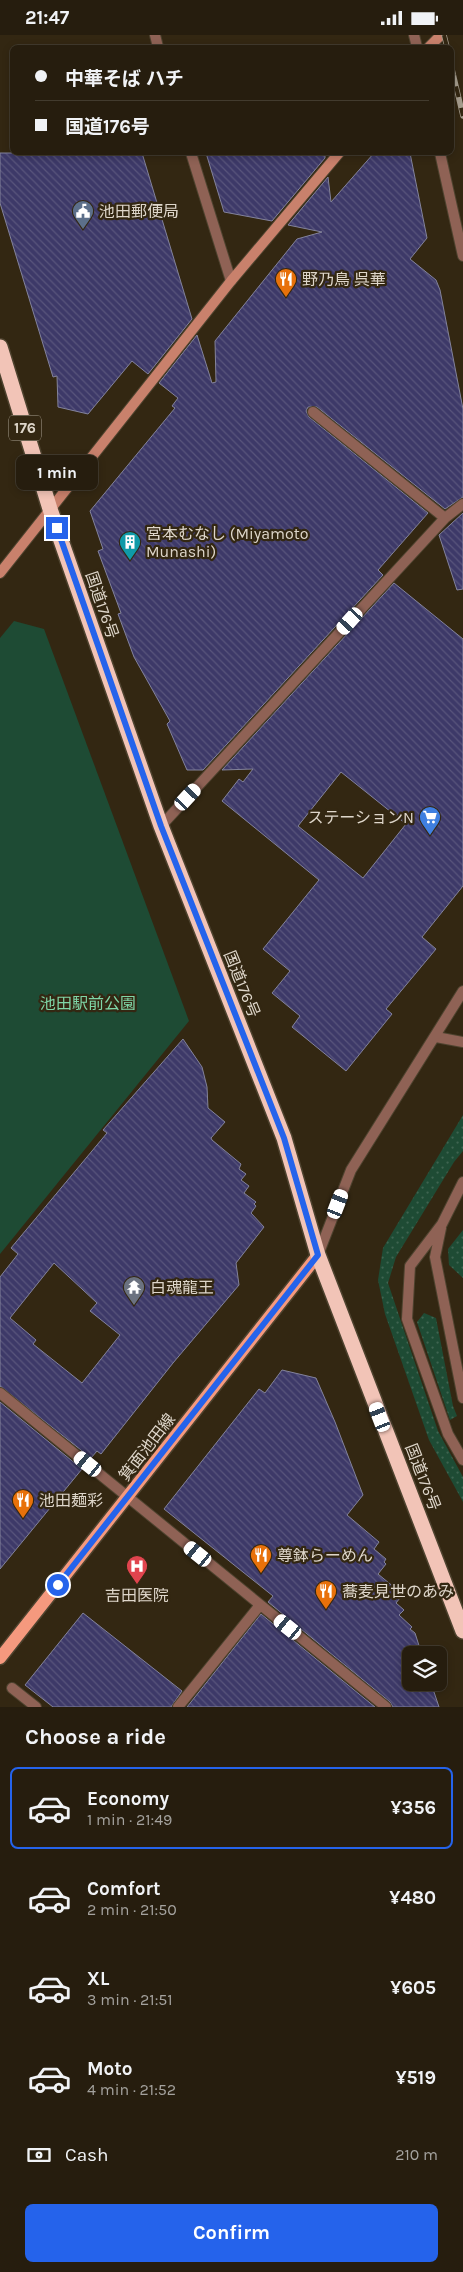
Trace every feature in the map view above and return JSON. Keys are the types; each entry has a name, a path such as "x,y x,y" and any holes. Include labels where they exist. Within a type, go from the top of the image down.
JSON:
{"highway":[{"name":"国道176号","path":"0,347 50,509 161,826 284,1138 318,1255 463,1631"}],"main road":[{"name":"箕面池田線","path":"0,1658 318,1255"}],"street":[{"path":"431,45 441,35"},
{"path":"192,155 231,281"},
{"path":"0,573 231,281 337,155"},
{"path":"440,155 463,256"},
{"path":"313,412 445,518"},
{"path":"161,826 445,518 463,504"},
{"path":"318,1255 352,1169 463,991"},
{"path":"436,1037 463,1041"},
{"path":"463,1182 442,1224 410,1266 407,1319 448,1434 463,1460"},
{"path":"442,1224 435,1257 463,1399"},
{"path":"0,1393 386,1707"},
{"path":"178,1707 260,1605"},
{"path":"12,1688 36,1707"}],"green space":[{"name":"池田駅前公園","path":"14,621 44,629 189,1021 0,1254 0,638"},
{"path":"463,1115 463,1151 454,1162 396,1257 388,1283 438,1431 463,1477 463,1502 429,1440 385,1314 378,1280 383,1248"},
{"path":"463,1230 463,1278 449,1265 448,1249"},
{"path":"424,1313 436,1318 453,1406 457,1416 450,1420 417,1322"}],"building":[{"path":"0,153 10,153 10,155 143,155 192,319 148,374 132,361 88,414 58,407 57,376 53,377 0,203"},
{"path":"207,155 325,155 325,158 272,221 224,212"},
{"path":"372,155 410,155 427,238 410,259 436,280 440,290 463,409 463,497 445,509 317,407 308,407 306,411 309,417 428,513 378,570 383,575 203,770 187,770 167,724 170,721 134,657 118,614 121,613 98,551 103,549 90,511 175,408 172,406 178,398 159,383 197,335 212,383 216,382 215,341 297,239 322,232 288,225 328,177 331,202"},
{"path":"463,513 463,589 457,590 439,535"},
{"name":"ステーションN","path":"394,583 463,639 463,886 422,937 436,949 386,1009 392,1014 346,1071 292,1027 300,1016 272,993 290,971 263,949 319,880 222,801 239,779 243,782 253,769 222,770","holes":["341,772 406,824 363,878 298,826"]},
{"path":"183,1039 202,1067 207,1087 208,1108 225,1122 211,1138 241,1164 239,1169 246,1174 241,1180 249,1186 244,1193 256,1202 254,1204 256,1206 251,1213 264,1227 236,1263 239,1285 173,1363 101,1454 97,1451 91,1458 0,1386 0,1277 18,1254 11,1248 107,1133 103,1130","holes":["54,1263 97,1303 90,1311 120,1335 82,1383 33,1344 36,1340 10,1318"]},
{"path":"282,1370 316,1378 363,1495 347,1515 379,1542 374,1549 386,1559 384,1562 386,1564 378,1574 395,1588 392,1591 400,1598 396,1603 404,1610 399,1615 412,1627 410,1629 415,1633 419,1646 402,1646 402,1691 434,1691 439,1707 393,1707 390,1702 268,1602 273,1596 164,1509 259,1389 265,1393"},
{"path":"0,1402 82,1469 0,1569"},
{"path":"83,1613 182,1691 171,1707 53,1707 25,1685"},
{"path":"261,1614 375,1707 187,1707"}],"railway":[{"path":"444,35 446,45"},
{"path":"454,78 463,116"}],"place":[{"name":"池田郵便局","path":"83,230"},
{"name":"野乃鳥 呉華","path":"286,298"},
{"name":"宮本むなし (Miyamoto Munashi)","path":"130,561"},
{"name":"ステーションN","path":"430,836"},
{"name":"白魂龍王","path":"134,1306"},
{"name":"池田麺彩","path":"23,1519"},
{"name":"尊鉢らーめん","path":"261,1574"},
{"name":"吉田医院","path":"137,1585"},
{"name":"蕎麦見世のあみ","path":"326,1610"}],"route":[{"path":"57,528 161,826 284,1138 318,1255 58,1585"}]}
